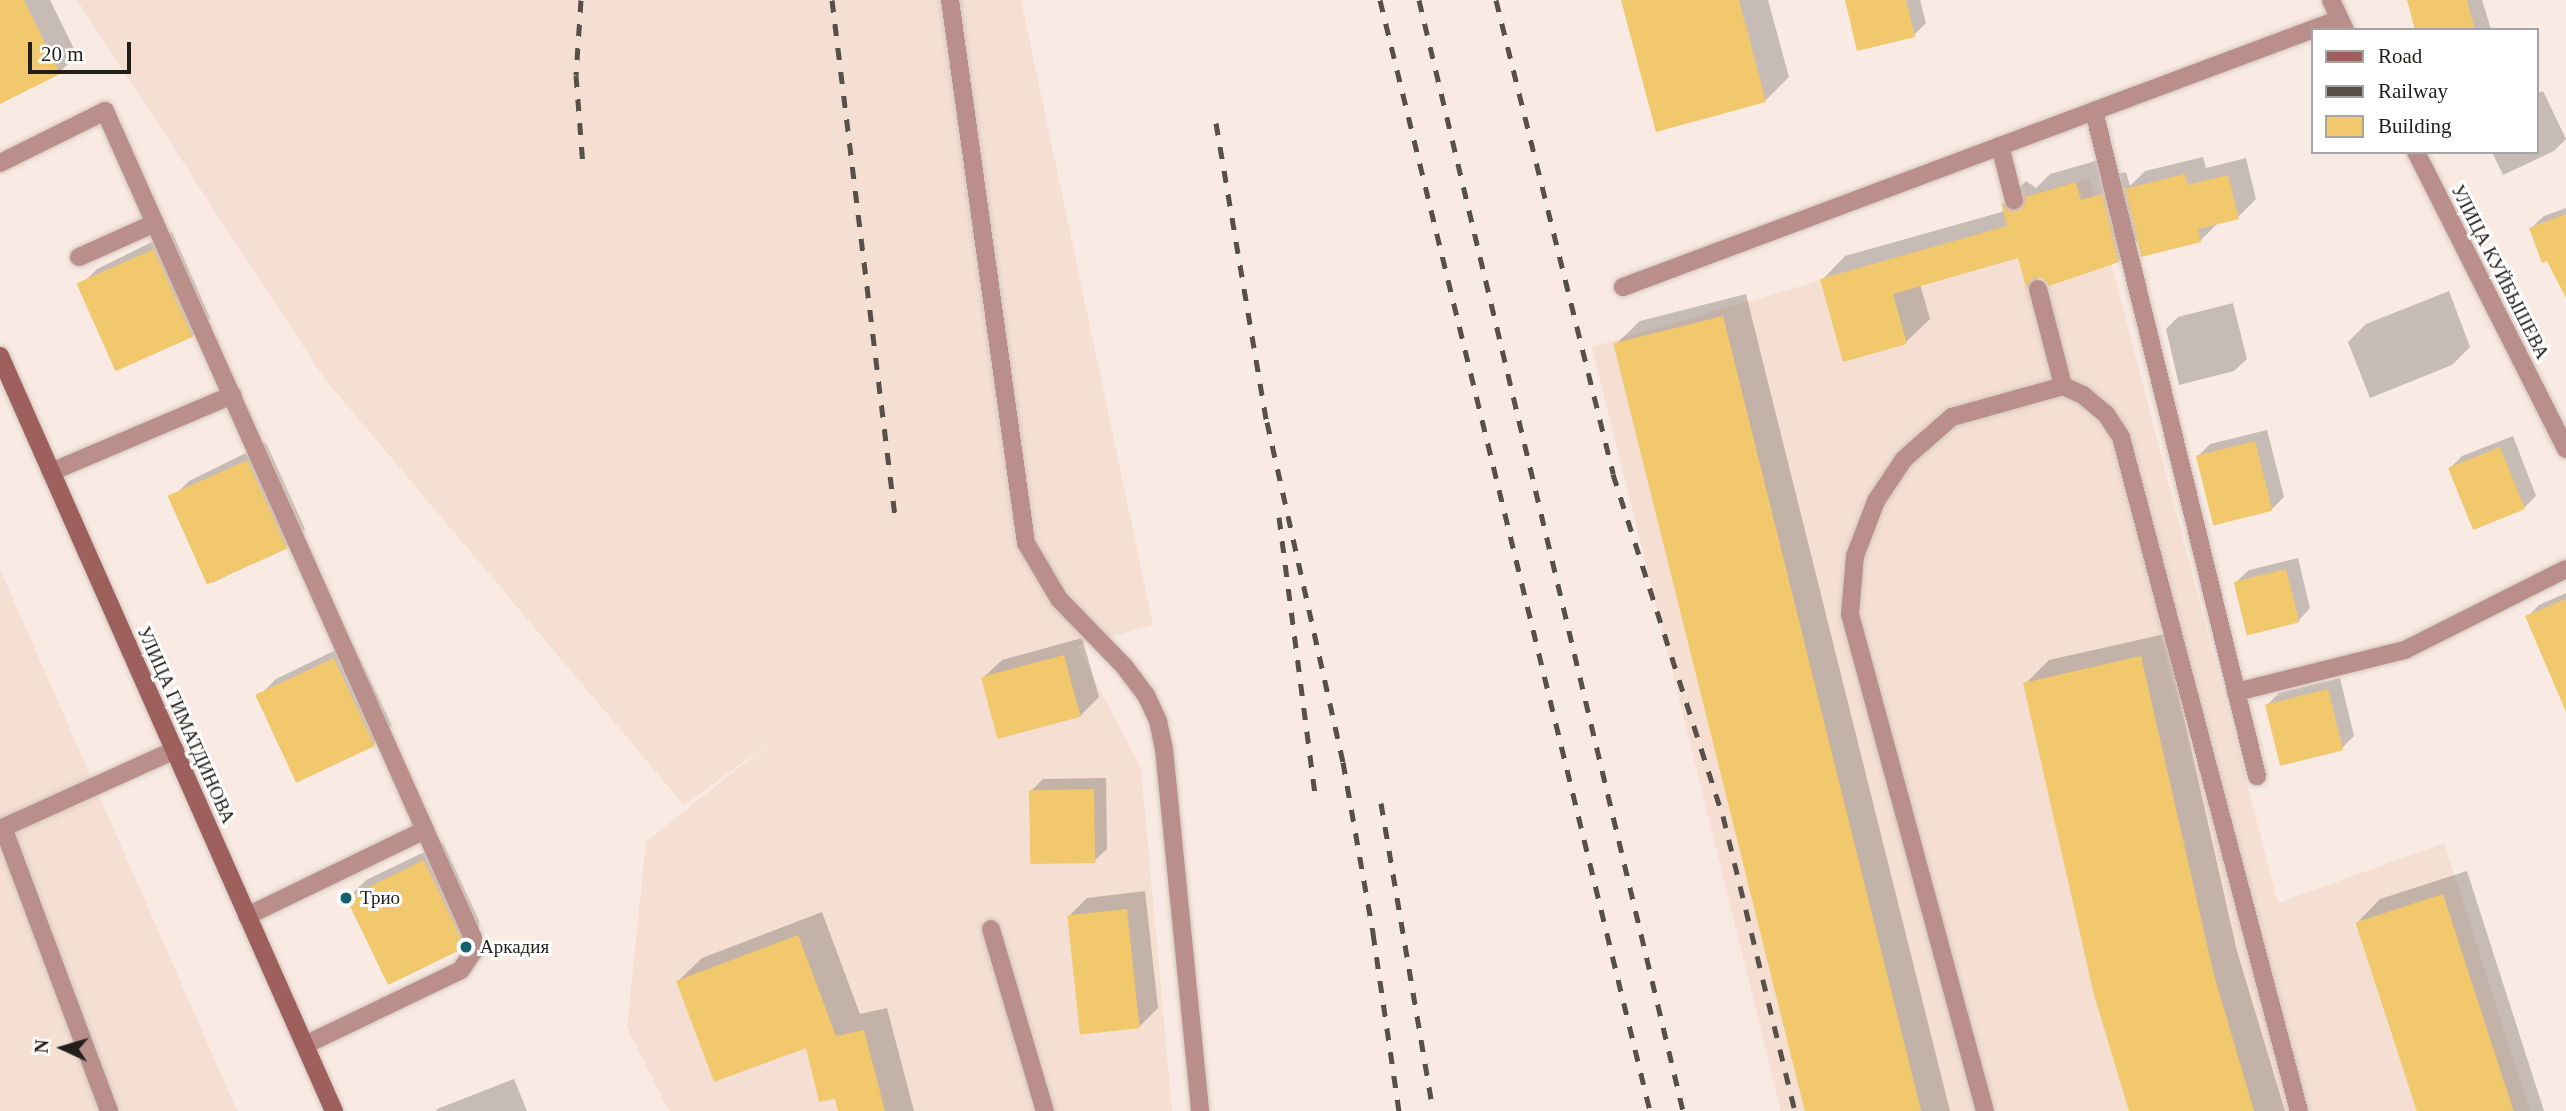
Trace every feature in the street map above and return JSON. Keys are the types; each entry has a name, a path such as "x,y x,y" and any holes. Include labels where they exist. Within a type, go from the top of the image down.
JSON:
{"main road":[{"name":"УЛИЦА ГИМАТДИНОВА","path":"0,356 334,1111"}],"street":[{"path":"950,0 1026,543 1059,599 1124,666 1146,695 1158,721 1164,749 1200,1111"},
{"path":"2331,0 2342,24"},
{"path":"1623,287 2094,111 2310,35"},
{"path":"0,163 105,111 472,938 470,960 461,970 305,1045"},
{"path":"2094,111 2257,776"},
{"path":"2000,146 2014,200"},
{"name":"УЛИЦА КУЙБЫШЕВА","path":"2417,154 2566,449"},
{"path":"79,257 155,223"},
{"path":"2038,289 2063,386"},
{"path":"1985,1111 1850,614 1855,556 1876,501 1905,459 1952,417 2063,386 2083,395 2106,414 2121,438 2299,1111"},
{"path":"51,472 232,395"},
{"path":"2236,692 2405,650 2566,569"},
{"path":"109,1111 2,830 175,750"},
{"path":"247,916 425,830"},
{"path":"991,929 1045,1111"}],"shaded area":[{"path":"77,0 1021,0 1153,625 1077,646 1141,768 1172,1111 669,1111 627,1027 646,842 772,741 684,805 324,378"},
{"path":"2089,178 2278,903 2444,843 2530,1111 1781,1111 1592,347 2007,226 2001,203"},
{"path":"0,569 237,1111 0,1111"}],"building":[{"path":"0,0 24,0 60,74 0,104"},
{"path":"1621,0 1739,0 1766,102 1656,132"},
{"path":"1845,0 1906,0 1915,37 1857,51"},
{"path":"2407,0 2467,0 2474,28 2414,28"},
{"path":"2185,174 2188,185 2228,175 2239,219 2198,229 2201,242 2141,257 2125,189"},
{"path":"2076,182 2081,200 2103,194 2119,262 2049,286 2042,278 2035,278 2027,285 2027,291 2018,258 1893,294 1907,344 1843,362 1820,279 2007,226 2001,203 2010,211 2017,211 2025,204 2025,197"},
{"path":"2566,214 2566,298 2547,261 2542,263 2529,228"},
{"path":"154,249 193,337 115,371 76,284"},
{"path":"1723,316 1921,1111 1805,1111 1613,343"},
{"path":"2255,441 2272,511 2213,526 2196,456"},
{"path":"2500,447 2525,509 2473,530 2448,468"},
{"path":"248,460 287,549 207,584 168,496"},
{"path":"2286,569 2299,622 2247,635 2234,582"},
{"path":"2566,599 2566,712 2525,616"},
{"path":"1064,655 1081,717 997,739 981,677"},
{"path":"2141,656 2214,975 2254,1111 2129,1111 2094,995 2023,683"},
{"path":"334,658 375,746 296,783 255,695"},
{"path":"2328,689 2343,750 2280,766 2265,705"},
{"path":"1094,789 1095,863 1030,864 1029,790"},
{"path":"424,860 462,940 462,949 388,985 346,898"},
{"path":"2443,894 2513,1111 2417,1111 2356,922"},
{"path":"1127,909 1140,1028 1080,1035 1067,915"},
{"path":"798,935 836,1036 864,1030 885,1111 838,1111 835,1099 819,1102 806,1048 714,1082 676,981"}],"railway":[{"path":"581,0 576,75 583,165"},
{"path":"832,0 895,516"},
{"path":"1380,0 1650,1111"},
{"path":"1419,0 1683,1111"},
{"path":"1496,0 1613,474 1723,816 1795,1111"},
{"path":"1216,123 1268,430"},
{"path":"1267,422 1343,762 1373,933 1399,1111"},
{"path":"1279,517 1315,795"},
{"path":"1381,803 1433,1111"}],"place":[{"name":"Трио","path":"346,898"},
{"name":"Аркадия","path":"466,947"}]}
